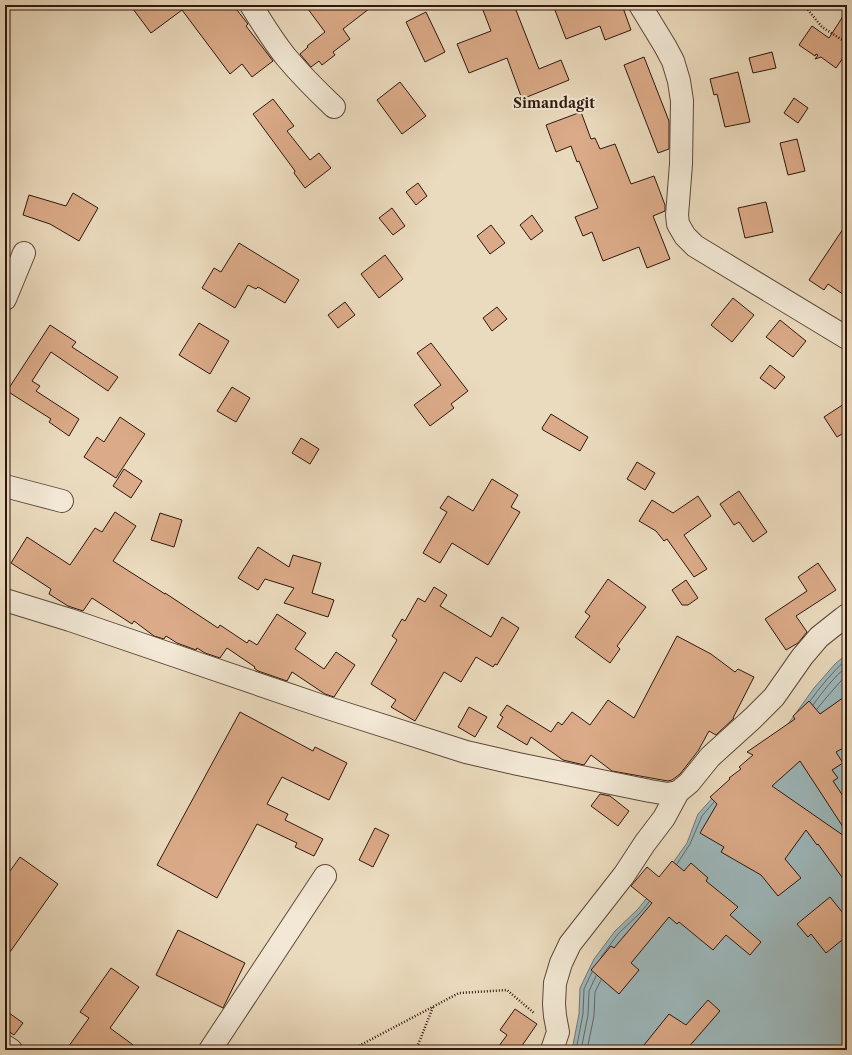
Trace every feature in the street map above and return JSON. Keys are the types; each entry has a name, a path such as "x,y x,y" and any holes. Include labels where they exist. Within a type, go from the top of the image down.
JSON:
{"street":[{"path":"251,5 264,27 285,56 303,77 334,107"},
{"path":"640,5 673,61 679,81 682,101 681,164 677,215 678,224 685,236 695,246 847,338"},
{"path":"5,299 24,253"},
{"path":"5,486 62,501"},
{"path":"5,600 70,620 328,708 466,752 650,791 668,794 678,792"},
{"path":"555,1041 554,983 561,962 570,944 624,875 664,818 678,792 689,783 710,757 753,718 774,696 802,657 819,637 847,615"},
{"path":"210,1050 324,876"},
{"path":"5,1046 10,1050"}],"path":[{"path":"804,5 822,26 847,43"},
{"path":"351,1050 459,993 507,990 555,1041"},
{"path":"416,1050 433,1007"}],"water":[{"path":"847,654 847,1050 572,1050 579,1014 580,988 594,959 615,931 638,909 655,888 687,843 698,814 725,784 775,742 814,688 835,664"}],"building":[{"path":"130,5 233,5 248,24 246,26 273,61 252,77 242,64 230,74 182,10 151,33"},
{"path":"305,5 374,5 343,29 350,39 333,52 335,55 322,65 319,61 311,67 300,54 308,47 307,46 325,32"},
{"path":"481,5 514,5 539,69 561,60 569,80 522,99 507,58 469,73 457,44 491,31"},
{"path":"553,5 622,5 631,30 605,40 600,26 566,39"},
{"path":"847,10 847,52 836,68 821,57 815,59 818,55 816,54 815,56 799,45 812,26 829,38"},
{"path":"426,12 445,52 425,62 406,22"},
{"path":"772,52 776,68 753,73 749,58"},
{"path":"644,57 669,121 669,149 658,153 624,65"},
{"path":"738,72 750,122 725,127 717,94 714,95 710,79"},
{"path":"400,82 426,116 402,134 377,100"},
{"path":"794,98 808,108 798,123 784,113"},
{"path":"273,99 294,126 287,131 310,160 319,153 331,168 305,188 294,173 295,171 253,114"},
{"path":"581,112 591,139 595,138 600,149 615,144 631,184 654,176 665,205 665,211 653,216 670,259 647,268 639,247 603,261 592,232 583,236 575,217 598,208 579,161 577,162 571,146 556,152 546,125"},
{"path":"797,139 805,171 788,175 780,143"},
{"path":"418,183 427,196 416,205 406,192"},
{"path":"73,193 98,208 79,241 50,224 23,215 29,195 66,206"},
{"path":"766,202 773,232 745,238 738,208"},
{"path":"392,208 405,226 393,235 379,218"},
{"path":"532,215 543,231 531,240 520,225"},
{"path":"847,223 847,297 828,284 824,290 809,280"},
{"path":"491,225 505,243 490,254 477,236"},
{"path":"239,243 299,280 285,303 258,287 256,289 248,285 235,308 202,288 214,268 221,272"},
{"path":"385,255 403,279 379,298 361,274"},
{"path":"733,298 754,315 732,342 711,325"},
{"path":"345,302 355,315 338,328 328,315"},
{"path":"497,307 507,319 492,331 483,318"},
{"path":"780,320 806,341 793,357 766,337"},
{"path":"199,323 229,341 210,374 179,355"},
{"path":"50,325 76,342 72,347 118,377 108,391 51,352 32,381 40,386 36,391 79,419 69,436 49,422 51,419 7,391"},
{"path":"431,343 468,391 451,404 454,408 430,426 414,405 441,385 417,353"},
{"path":"770,365 785,377 775,389 760,378"},
{"path":"232,387 250,398 236,422 217,411"},
{"path":"847,402 847,431 837,437 824,417"},
{"path":"551,414 588,437 580,451 543,430 542,428"},
{"path":"120,417 145,434 116,478 84,457 97,437 104,442"},
{"path":"301,438 319,449 310,464 292,453"},
{"path":"637,462 655,473 645,490 627,479"},
{"path":"124,469 142,481 131,498 113,486"},
{"path":"492,479 518,495 511,507 520,512 488,565 452,543 440,563 423,553 447,512 440,508 448,496 473,511"},
{"path":"739,491 767,532 753,542 739,522 734,525 720,504"},
{"path":"698,496 711,516 684,535 707,569 694,577 667,539 664,541 656,531 639,521 652,500 673,513"},
{"path":"115,512 136,526 113,561 218,628 220,625 247,643 249,640 257,645 277,614 306,633 295,649 324,669 336,652 355,665 334,697 325,694 292,672 287,681 258,671 254,668 255,667 227,648 220,658 205,653 197,648 196,650 177,643 166,636 164,639 154,636 134,621 132,624 92,598 83,611 68,606 49,594 51,589 11,563 27,537 70,565 95,528 102,532"},
{"path":"160,513 182,520 174,547 151,540"},
{"path":"258,547 289,567 293,555 321,563 312,593 334,600 328,617 284,603 294,588 265,579 258,590 238,578"},
{"path":"818,563 836,590 796,616 807,632 798,643 786,650 765,619 807,591 798,577"},
{"path":"608,579 646,607 617,646 620,649 610,663 575,637 590,616 585,612"},
{"path":"686,580 698,598 688,605 682,605 672,590"},
{"path":"434,587 447,595 440,606 491,637 502,617 519,628 497,665 495,664 493,667 476,657 461,682 444,672 415,721 391,707 396,700 371,684 397,640 392,636 402,619 405,621 418,598 425,602"},
{"path":"677,636 711,654 735,672 738,669 754,677 734,718 716,735 709,731 698,751 680,774 672,780 668,781 612,771 591,755 584,765 563,760 531,737 527,745 497,727 503,717 500,715 507,705 551,732 558,722 562,725 572,712 590,725 608,700 634,718"},
{"path":"847,695 847,746 836,752 843,763 832,770 838,778 833,781 847,802 847,833 800,761 772,786 847,838 847,884 806,830 785,859 801,878 778,896 761,875 721,852 724,847 700,833 717,804 710,797 730,779 729,778 741,769 739,767 753,755 747,752 795,719 793,716 809,701 820,714"},
{"path":"469,707 487,717 475,737 458,727"},
{"path":"240,712 313,751 315,747 347,763 329,800 282,777 267,804 288,814 285,820 323,839 314,856 295,847 297,843 257,824 217,898 157,865"},
{"path":"600,794 610,796 629,811 618,826 591,806"},
{"path":"375,828 389,835 373,867 359,860"},
{"path":"20,857 58,884 5,959 5,878"},
{"path":"672,861 684,871 691,863 708,878 706,881 738,907 730,915 761,942 750,955 726,935 713,950 679,922 677,924 669,917 631,963 639,970 619,994 591,970 611,946 614,948 652,903 631,886 647,867 659,877"},
{"path":"830,897 847,918 847,936 826,953 811,934 808,937 797,924"},
{"path":"178,930 245,963 223,1008 156,975"},
{"path":"111,968 139,987 110,1028 140,1050 66,1050 89,1018 80,1012"},
{"path":"708,1000 720,1011 686,1050 640,1050 669,1014 686,1025"},
{"path":"515,1009 537,1024 519,1050 496,1050 507,1035 500,1030"},
{"path":"5,1010 23,1023 14,1035 5,1029"}],"district":[{"name":"Simandagit","path":"554,103"}]}
